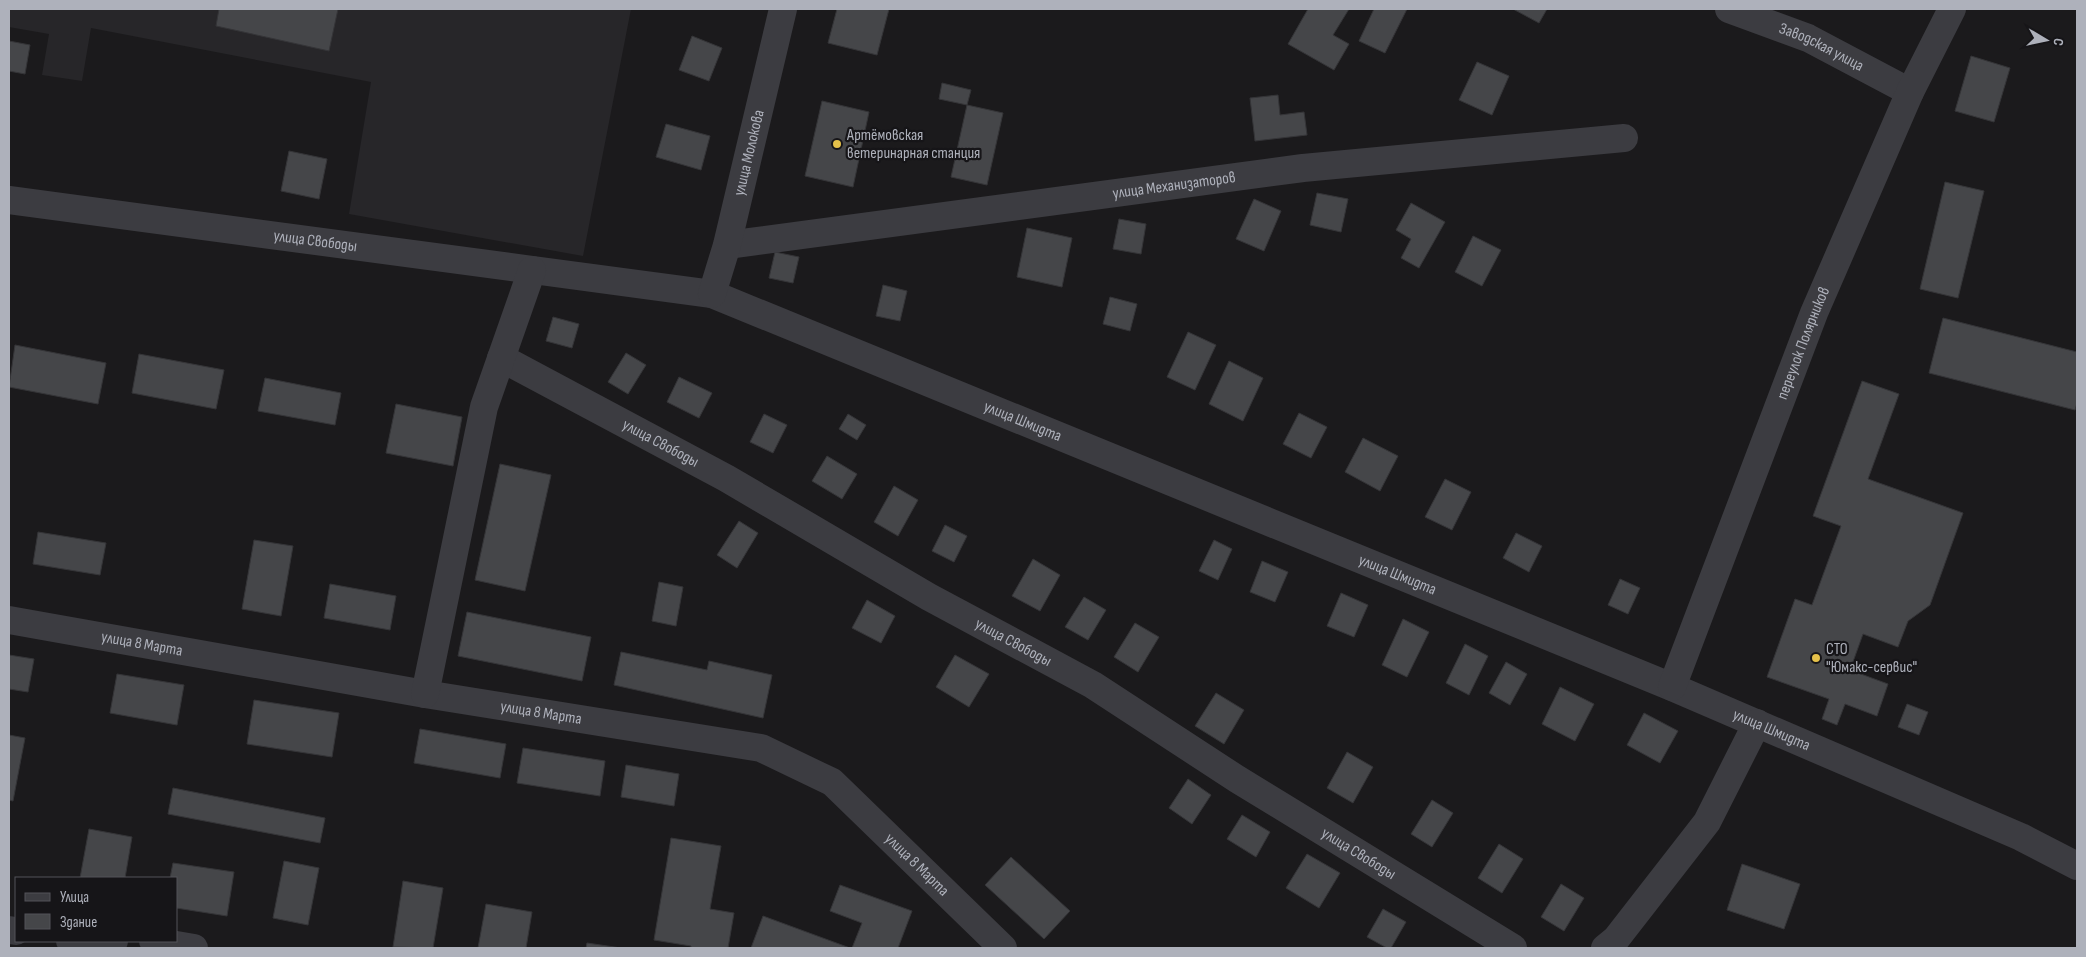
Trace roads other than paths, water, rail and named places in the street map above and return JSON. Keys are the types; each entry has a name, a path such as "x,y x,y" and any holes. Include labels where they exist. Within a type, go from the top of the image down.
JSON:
{"street":[{"name":"улица Молокова","path":"712,294 727,245 783,9"},
{"name":"Заводская улица","path":"1729,9 1808,38 1910,92"},
{"name":"переулок Полярников","path":"1672,687 1814,313 1910,92 1952,9"},
{"name":"улица Механизаторов","path":"727,245 1304,168 1624,138"},
{"name":"улица Свободы","path":"9,200 712,294"},
{"path":"425,694 484,406 532,270"},
{"name":"улица Шмидта","path":"712,294 1672,687 2021,837 2077,866"},
{"name":"улица Свободы","path":"501,358 726,478 929,597 1093,685 1237,779 1513,948"},
{"name":"улица 8 Марта","path":"9,620 425,694 761,748 832,782 1003,948"},
{"path":"1605,948 1616,939 1707,822 1757,723"},
{"path":"76,942 107,947 113,942"},
{"path":"158,942 194,948"}],"place":[{"name":"Артёмовская ветеринарная станция","path":"837,144"},
{"name":"СТО \"Юмакс-сервис\"","path":"1816,658"}]}
